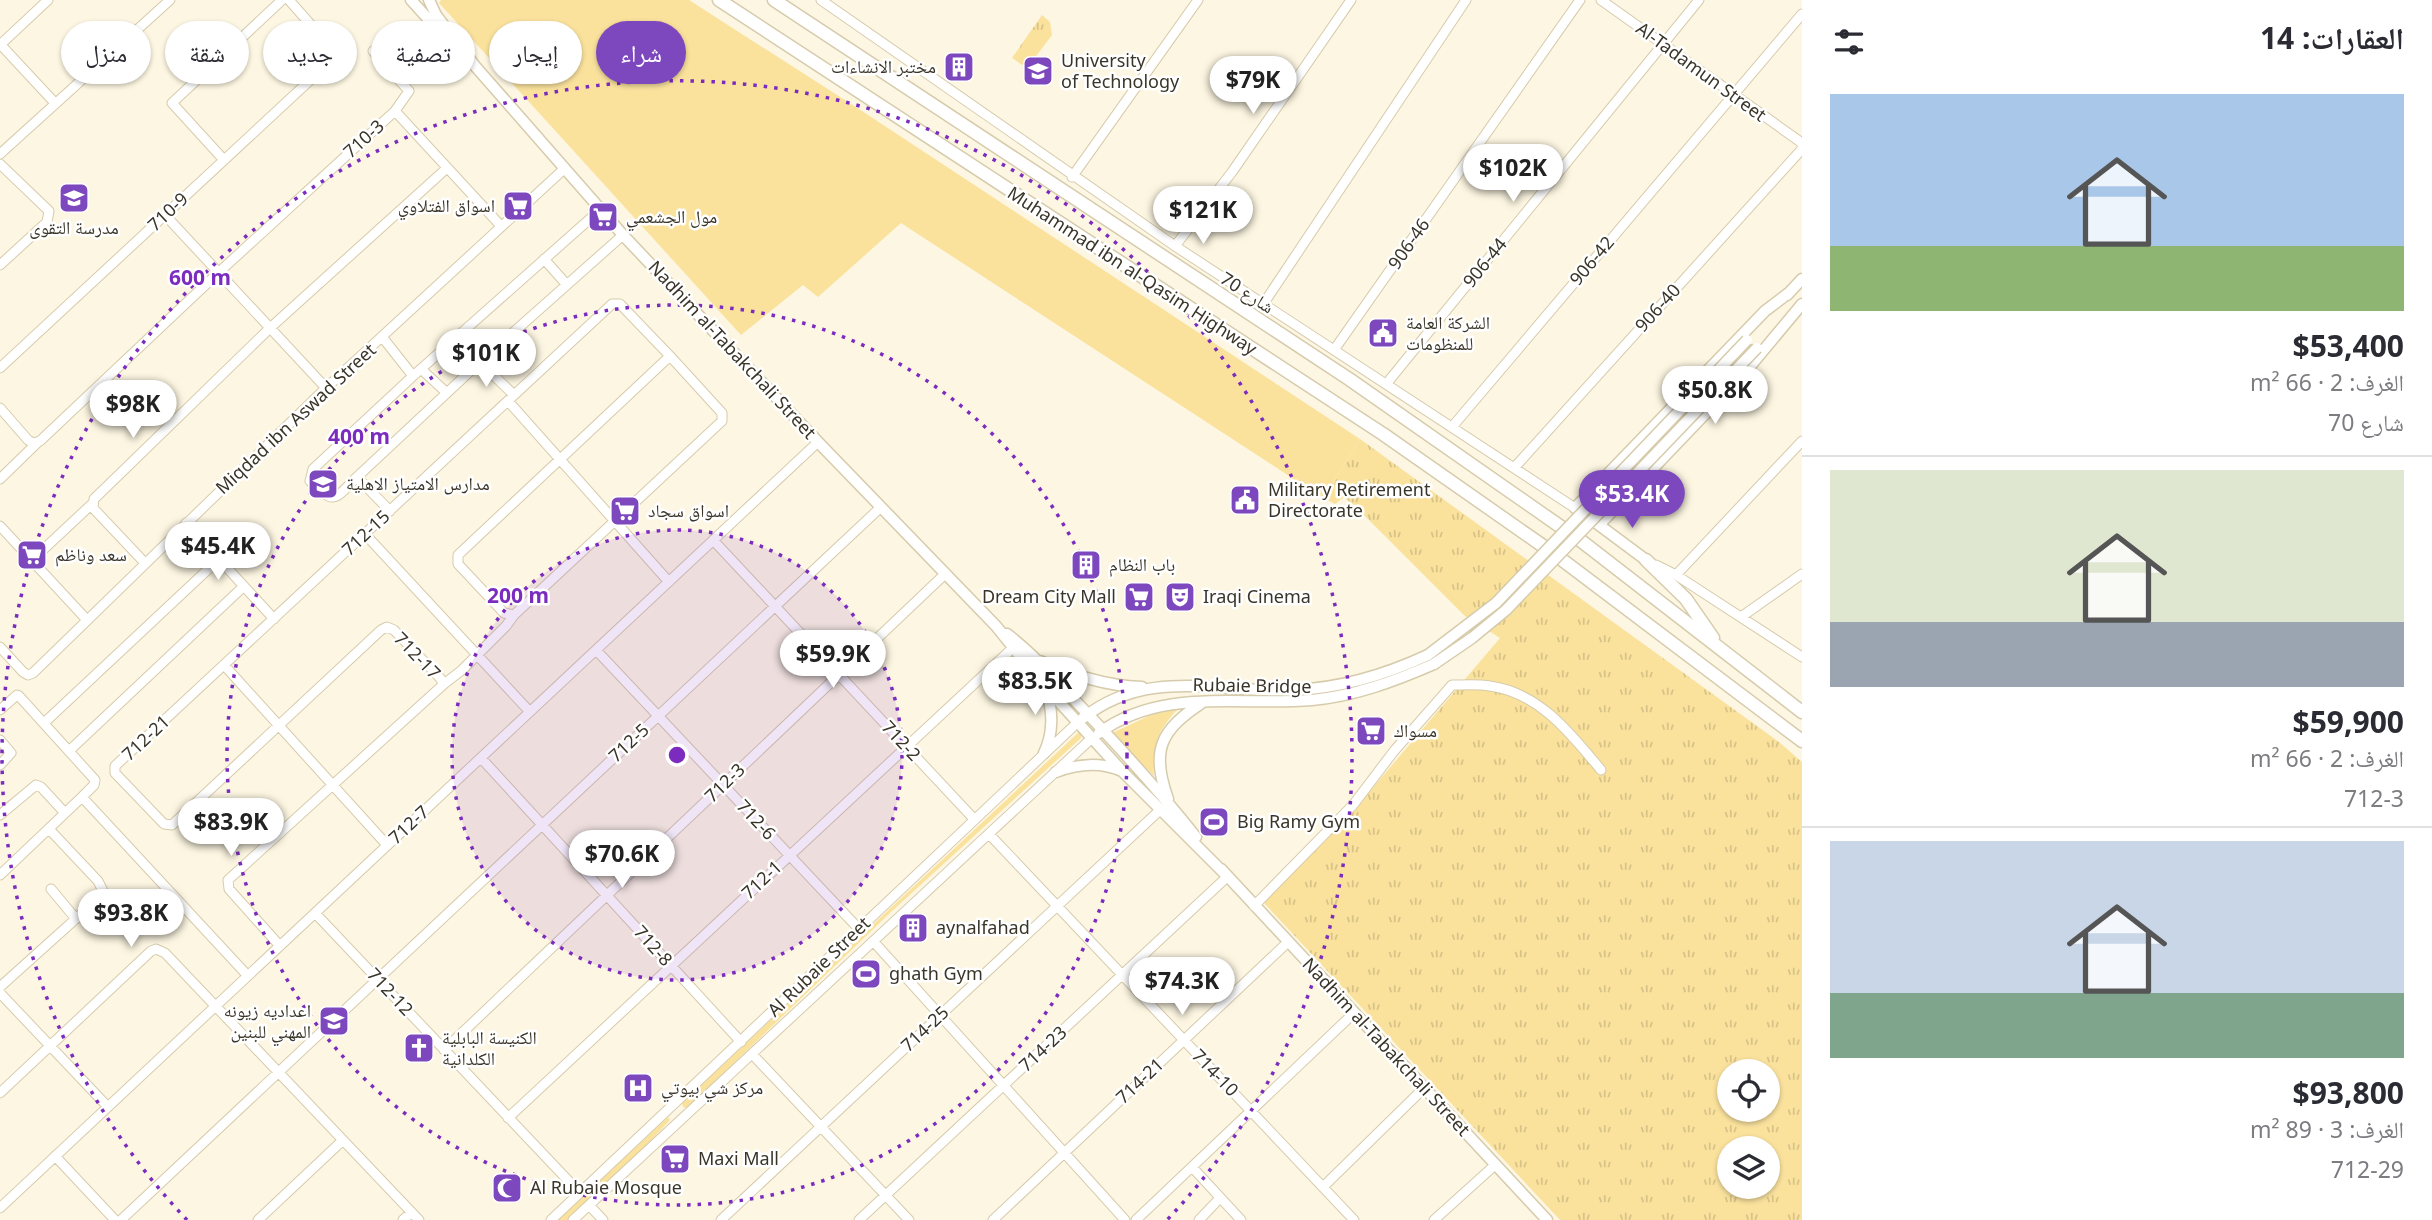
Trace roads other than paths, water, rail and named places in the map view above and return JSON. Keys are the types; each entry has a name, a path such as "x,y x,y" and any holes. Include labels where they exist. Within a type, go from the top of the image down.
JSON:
{"highway":[{"name":"Muhammad ibn al-Qasim Highway","path":"719,0 1383,434 1543,547"},
{"name":"Muhammad ibn al-Qasim Highway","path":"774,0 1349,379 1562,527"},
{"path":"1580,540 1802,712"},
{"path":"1561,559 1802,742"},
{"path":"1646,560 1686,599 1717,644"}],"main road":[{"path":"411,0 429,21"},
{"path":"429,0 441,21"},
{"name":"Nadhim al-Tabakchali Street","path":"475,66 623,234 818,442 1015,646 1041,682 1122,771 1165,807"},
{"path":"1577,509 1765,311 1802,279"},
{"name":"Rubaie Bridge","path":"1088,714 1116,699 1173,684 1272,690 1322,688 1373,678 1431,659 1496,604 1790,292"},
{"path":"1646,560 1597,523 1747,370 1802,303"},
{"name":"Rubaie Bridge","path":"1103,730 1153,706 1340,696 1383,685 1472,638 1506,610 1802,303"},
{"name":"Nadhim al-Tabakchali Street","path":"1015,646 1036,659 1103,730 1165,807 1226,876 1547,1220"},
{"path":"1036,659 1103,683 1142,687 1173,684"},
{"path":"1041,682 1051,706 1050,735 1044,753"},
{"path":"1165,807 1159,754 1170,728 1179,718 1203,702"},
{"name":"Al Rubaie Street","path":"1077,722 1088,714"},
{"name":"Al Rubaie Street","path":"1092,738 1103,730"},
{"path":"1056,772 1084,765 1122,771"}],"street":[{"path":"48,0 0,44 55,103"},
{"path":"0,154 170,0"},
{"path":"225,160 172,103 282,0"},
{"name":"710-9","path":"0,368 334,58 334,51 289,0"},
{"name":"شارع 70","path":"821,0 1175,246 1577,509"},
{"path":"1073,177 1198,0"},
{"path":"1175,246 1232,172 1351,0"},
{"path":"1264,303 1466,0"},
{"name":"906-46","path":"1334,350 1580,0"},
{"name":"Al-Tadamun Street","path":"1601,0 1802,143"},
{"name":"906-44","path":"1387,383 1699,0"},
{"name":"906-42","path":"1452,427 1802,14"},
{"path":"395,111 409,91 403,84"},
{"name":"710-3","path":"0,479 218,273 395,111 501,226"},
{"name":"906-40","path":"1514,468 1802,149"},
{"path":"0,164 49,211 50,216 47,222 0,265"},
{"path":"32,560 270,328 447,168"},
{"name":"Miqdad ibn Aswad Street","path":"0,647 23,672 28,675 33,673 326,388 564,169"},
{"path":"601,209 313,469 310,481 327,497 337,497 480,362 623,234"},
{"path":"165,215 326,388"},
{"path":"544,259 567,285"},
{"name":"712-15","path":"224,665 612,304 620,304 670,356"},
{"path":"383,338 414,376"},
{"path":"444,684 462,670 514,615 723,417 670,356 458,555 457,564 507,615 514,615"},
{"path":"480,362 560,459 669,582"},
{"path":"421,369 447,393"},
{"path":"0,408 29,440 33,443 40,441"},
{"path":"1676,575 1802,441"},
{"name":"712-7","path":"0,1208 818,442"},
{"path":"357,477 390,511"},
{"path":"92,504 145,563"},
{"name":"712-5","path":"121,1220 881,507"},
{"path":"186,523 274,619"},
{"path":"1,528 87,620"},
{"path":"365,534 530,712"},
{"name":"712-2","path":"713,540 974,819"},
{"path":"44,723 218,560"},
{"path":"1646,560 1676,575 1802,657"},
{"path":"1741,617 1802,573"},
{"name":"712-3","path":"444,1050 945,574"},
{"path":"70,750 244,586"},
{"name":"712-17","path":"278,724 387,627 394,630 444,684 228,880 229,889 280,946"},
{"name":"712-1","path":"508,1118 1015,646"},
{"name":"712-6","path":"596,650 859,929"},
{"path":"224,665 387,845"},
{"name":"712-21","path":"224,665 115,766 115,773 164,824 172,825 278,724"},
{"path":"1254,906 1353,805 1394,751 1452,685 1490,686 1516,693 1539,705 1567,730 1601,770"},
{"path":"0,710 17,695 95,780 94,785 0,875"},
{"name":"Al Rubaie Street","path":"551,1220 1077,722"},
{"name":"Al Rubaie Street","path":"573,1220 1092,738"},
{"path":"0,740 11,753 0,765"},
{"name":"712-8","path":"481,758 741,1042"},
{"path":"0,815 36,785 65,813"},
{"path":"82,797 248,976"},
{"name":"714-25","path":"721,1220 1165,807"},
{"path":"0,987 100,897 103,891 49,829"},
{"name":"714-10","path":"989,834 1354,1220"},
{"name":"714-23","path":"859,1220 1226,876"},
{"path":"51,889 76,919"},
{"name":"712-12","path":"315,913 580,1193"},
{"path":"873,941 1125,1220"},
{"name":"714-21","path":"993,1220 1288,942"},
{"path":"0,1093 150,951 156,949 165,953 419,1220"},
{"path":"0,993 108,1107"},
{"path":"1136,1220 1354,1013"},
{"path":"752,1054 909,1220"},
{"path":"1323,1187 1424,1088"},
{"path":"670,1109 680,1121"},
{"path":"258,1220 342,1141"},
{"path":"55,1156 115,1220"},
{"path":"1434,1220 1495,1165"},
{"path":"1192,1167 1241,1220"},
{"path":"1199,1220 1220,1198"},
{"path":"589,1205 603,1220"},
{"path":"403,1220 411,1213"}],"place":[{"name":"مختبر الانشاءات","path":"959,67"},
{"name":"University of Technology","path":"1038,71"},
{"name":"مدرسة التقوى","path":"74,198"},
{"name":"اسواق الفتلاوي","path":"518,206"},
{"name":"مول الجشعمي","path":"603,217"},
{"name":"الشركة العامة للمنظومات","path":"1383,333"},
{"name":"مدارس الامتياز الاهلية","path":"323,484"},
{"name":"Military Retirement Directorate","path":"1245,500"},
{"name":"اسواق سجاد","path":"625,511"},
{"name":"سعد وناظم","path":"32,555"},
{"name":"باب النظام","path":"1086,565"},
{"name":"Dream City Mall","path":"1139,597"},
{"name":"Iraqi Cinema","path":"1180,597"},
{"name":"مسواك","path":"1371,731"},
{"name":"Big Ramy Gym","path":"1214,822"},
{"name":"aynalfahad","path":"913,928"},
{"name":"ghath Gym","path":"866,974"},
{"name":"اعداديه زيونه المهني للبنين","path":"334,1021"},
{"name":"الكنيسة البابلية الكلدانية","path":"419,1048"},
{"name":"مركز شي بيوتي","path":"638,1088"},
{"name":"Maxi Mall","path":"675,1159"},
{"name":"Al Rubaie Mosque","path":"507,1188"}]}
